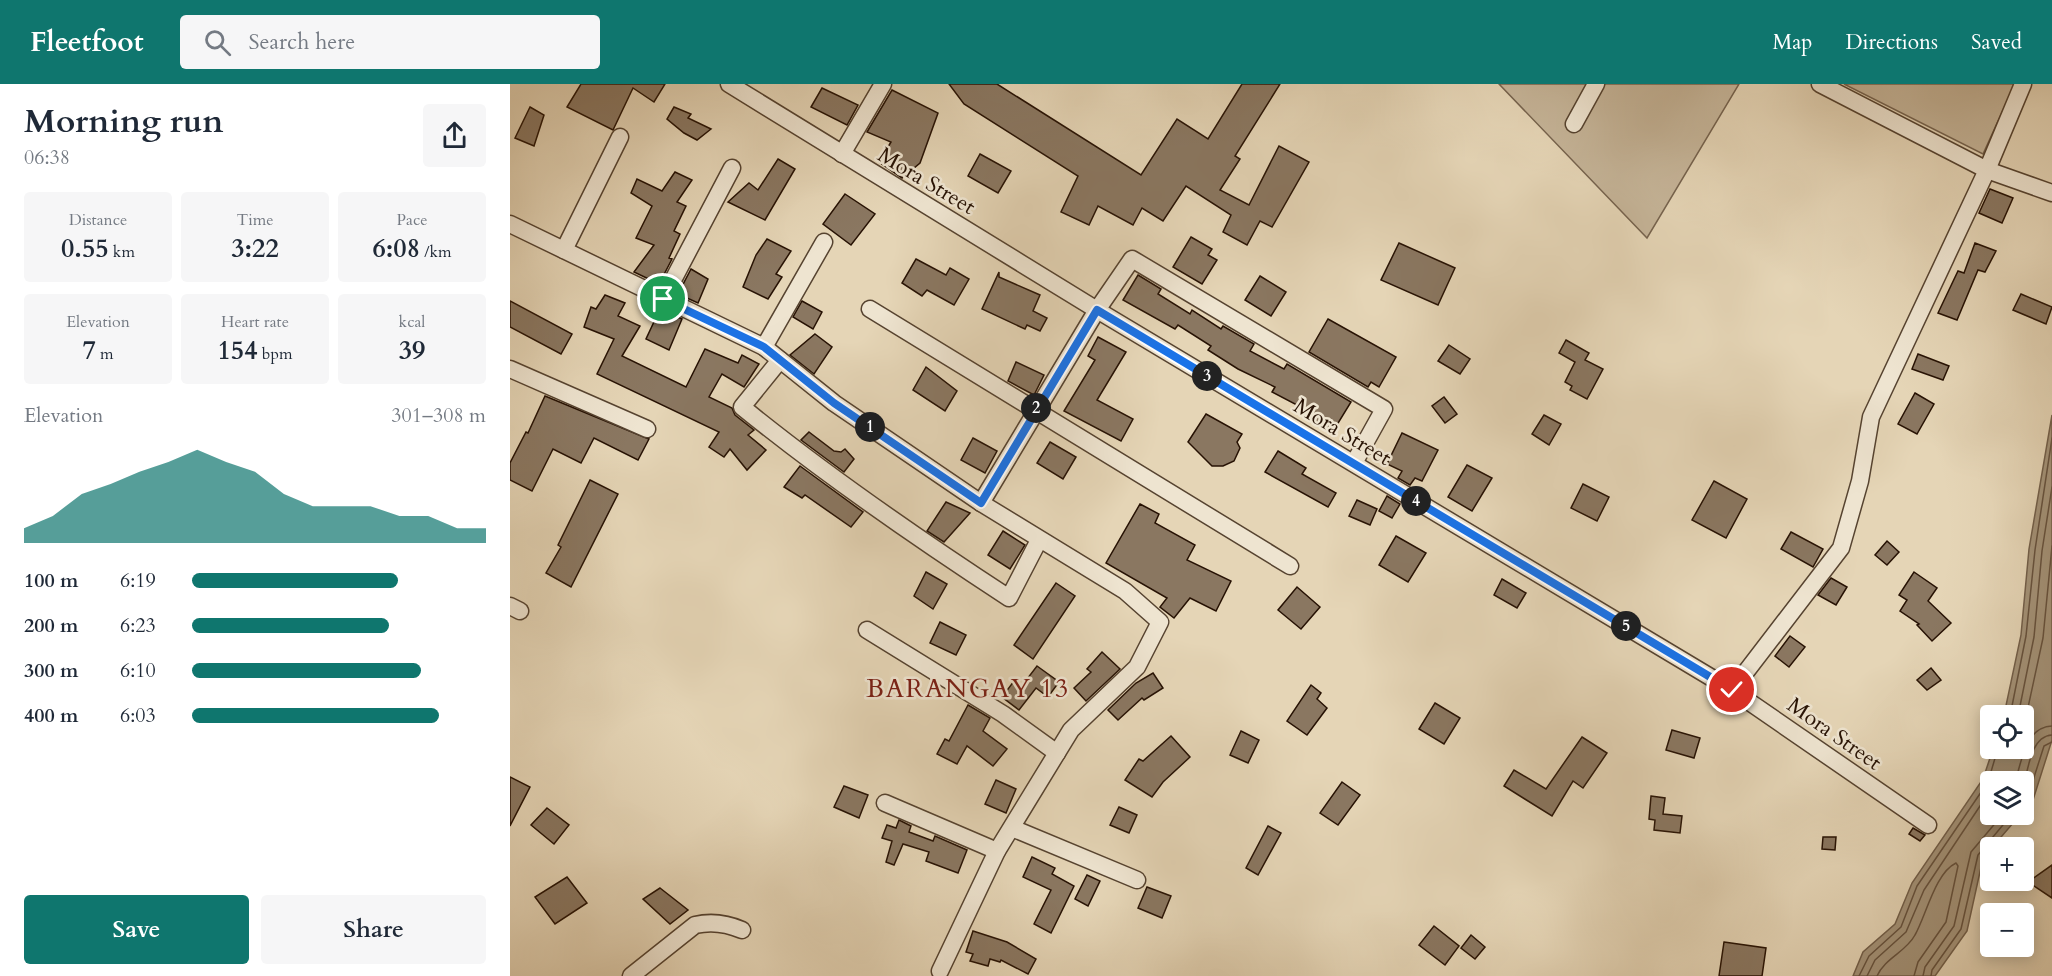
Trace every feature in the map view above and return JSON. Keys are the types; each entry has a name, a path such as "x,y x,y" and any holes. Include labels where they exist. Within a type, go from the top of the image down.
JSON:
{"street":[{"name":"Mora Street","path":"729,84 1097,310 1732,690 1929,825"},
{"path":"842,154 883,84"},
{"path":"1574,124 1596,84"},
{"path":"1820,84 1987,170 2052,193"},
{"path":"1732,690 1841,548 1860,481 1870,417 1987,170 2023,84"},
{"path":"564,250 621,137"},
{"path":"663,299 732,168"},
{"path":"510,224 764,347 834,403 981,503 1125,591 1160,622 1137,667 1071,730 997,851 940,971"},
{"path":"764,347 824,242"},
{"path":"981,503 1035,410 1131,259 1384,409 1354,463"},
{"path":"870,309 1290,566"},
{"path":"780,360 742,407 792,447 915,536 1009,598 1040,540"},
{"path":"510,369 647,429"},
{"path":"867,630 1004,714 1057,753"},
{"path":"885,802 997,851"},
{"path":"1012,828 1137,880"},
{"path":"631,976 695,925 706,922 729,924 742,930"}],"shaded area":[{"path":"1499,84 1739,84 1647,238"},
{"path":"1844,84 2015,84 1983,154"}],"water":[{"path":"2052,415 2052,740 2034,797 2034,771 1986,771 1990,759 2034,759 2034,705 2006,705 2021,635 2029,549"},
{"path":"1980,783 1980,825 2011,825 2001,837 1980,837 1980,872 1967,931 1935,976 1853,976 1863,952 1895,924 1912,883"}],"building":[{"path":"581,84 665,84 654,102 633,88 613,130 567,107"},
{"path":"949,84 997,84 1141,175 1177,119 1208,139 1242,84 1280,84 1235,156 1240,159 1220,190 1249,205 1279,146 1309,162 1272,227 1260,221 1247,245 1223,232 1231,215 1186,186 1163,221 1142,208 1133,225 1098,206 1089,225 1061,212 1078,176 964,104"},
{"path":"822,88 858,105 847,125 811,107"},
{"path":"892,90 938,113 920,163 902,178 879,162 891,142 867,132"},
{"path":"530,107 544,115 534,146 515,138"},
{"path":"674,107 691,114 688,118 711,129 697,140 684,133 667,119"},
{"path":"980,154 1011,171 998,193 968,176"},
{"path":"778,159 795,169 765,220 728,202 749,183 758,190"},
{"path":"675,172 692,180 677,202 686,206 674,231 680,234 669,258 672,259 659,284 634,272 654,245 636,238 652,206 631,193 637,179 662,191"},
{"path":"1990,189 2013,198 2002,223 1979,213"},
{"path":"845,194 875,214 851,245 823,224"},
{"path":"1191,237 1212,249 1208,255 1217,260 1202,284 1173,267"},
{"path":"767,239 791,251 776,274 782,277 768,299 743,287 756,255"},
{"path":"1399,243 1455,268 1438,305 1381,280"},
{"path":"1975,243 1996,251 1985,272 1978,270 1957,320 1938,313 1958,271 1964,273"},
{"path":"916,259 946,275 950,268 969,279 954,305 927,290 922,296 902,283"},
{"path":"691,269 708,279 698,303 678,294"},
{"path":"999,272 999,277 1040,295 1033,311 1047,318 1040,331 1027,325 1025,329 982,309"},
{"path":"1138,275 1161,289 1158,294 1190,314 1192,310 1221,329 1223,326 1254,344 1250,351 1284,369 1287,364 1351,402 1332,433 1296,411 1299,406 1272,392 1275,387 1238,369 1208,350 1211,346 1178,325 1175,329 1123,300"},
{"path":"1260,276 1286,292 1271,316 1245,300"},
{"path":"2021,294 2052,307 2046,324 2013,310"},
{"path":"605,295 625,303 618,316 640,326 622,356 686,387 705,349 738,363 742,355 759,364 744,387 722,374 709,397 732,408 735,415 754,430 748,435 766,450 747,470 730,449 724,457 709,447 719,432 597,374 614,339 584,327 591,307 596,309"},
{"path":"510,301 572,334 561,354 510,327"},
{"path":"802,301 822,312 813,329 793,317"},
{"path":"660,309 682,319 669,350 646,339"},
{"path":"1328,319 1396,357 1379,387 1371,382 1368,387 1309,352"},
{"path":"815,334 832,347 814,374 790,355"},
{"path":"1098,337 1126,352 1097,400 1133,419 1121,441 1064,411 1095,360 1088,356"},
{"path":"1566,340 1589,353 1585,360 1603,369 1587,399 1570,390 1572,386 1565,382 1575,362 1559,353"},
{"path":"1449,345 1470,359 1460,374 1438,361"},
{"path":"1918,354 1949,366 1943,380 1912,369"},
{"path":"1016,362 1044,375 1034,395 1008,381"},
{"path":"926,367 957,391 945,411 913,390"},
{"path":"1915,393 1934,404 1917,434 1898,424"},
{"path":"545,396 649,439 638,460 594,438 581,463 553,449 532,491 510,480 510,463 526,432 528,433"},
{"path":"1444,397 1457,414 1445,423 1432,406"},
{"path":"1206,414 1242,434 1237,442 1240,448 1234,461 1223,466 1212,466 1188,442"},
{"path":"1544,415 1561,424 1549,445 1532,434"},
{"path":"809,432 834,451 841,452 845,449 854,459 844,472 801,440"},
{"path":"1402,433 1438,450 1422,481 1415,478 1410,485 1398,478 1402,471 1387,464"},
{"path":"973,438 997,451 985,473 961,460"},
{"path":"1050,442 1076,457 1063,479 1037,463"},
{"path":"1278,451 1306,468 1302,474 1336,493 1328,507 1265,472"},
{"path":"1467,465 1492,478 1472,511 1448,497"},
{"path":"800,466 863,512 851,527 805,495 802,498 784,487"},
{"path":"590,480 618,494 571,587 546,573 561,547 558,545"},
{"path":"1714,481 1747,499 1726,538 1692,520"},
{"path":"1583,484 1609,497 1597,521 1571,508"},
{"path":"1387,496 1400,504 1392,518 1379,511"},
{"path":"1357,500 1377,509 1370,525 1349,516"},
{"path":"946,502 970,513 944,542 927,531"},
{"path":"1140,504 1159,514 1155,523 1195,545 1187,560 1231,581 1216,611 1190,598 1174,618 1160,607 1167,598 1106,563"},
{"path":"1003,531 1025,545 1010,569 988,555"},
{"path":"1791,532 1823,549 1813,567 1781,549"},
{"path":"1396,536 1426,553 1408,582 1379,565"},
{"path":"1887,541 1899,552 1887,565 1875,555"},
{"path":"926,572 947,584 933,609 914,596"},
{"path":"1914,572 1937,588 1928,601 1951,623 1932,641 1917,625 1919,624 1900,611 1907,600 1899,595"},
{"path":"1831,578 1847,587 1836,605 1818,595"},
{"path":"1502,579 1526,593 1517,608 1494,595"},
{"path":"1056,583 1075,596 1033,659 1014,645"},
{"path":"1297,587 1320,607 1301,629 1278,610"},
{"path":"940,622 966,635 956,655 930,643"},
{"path":"1790,636 1805,647 1789,667 1775,656"},
{"path":"1102,652 1120,669 1086,701 1074,688 1091,672 1087,669"},
{"path":"1037,666 1059,682 1048,697 1036,688 1019,710 1002,697 1014,681 1021,687"},
{"path":"1931,668 1941,680 1927,690 1917,680"},
{"path":"1153,673 1163,688 1144,700 1142,698 1118,720 1108,710 1136,683"},
{"path":"1311,685 1321,693 1317,699 1327,708 1307,735 1287,721"},
{"path":"1435,703 1460,718 1444,744 1419,729"},
{"path":"968,705 990,718 983,731 1007,749 993,766 967,746 957,764 937,754 945,739 949,741"},
{"path":"1672,730 1700,738 1694,758 1666,750"},
{"path":"1241,731 1259,740 1248,763 1230,755"},
{"path":"1171,736 1190,757 1163,782 1152,797 1125,780 1139,759 1143,761"},
{"path":"1582,737 1607,753 1583,788 1573,781 1552,816 1504,786 1514,770 1546,789"},
{"path":"510,777 530,787 510,826"},
{"path":"996,780 1016,789 1006,813 985,804"},
{"path":"1342,782 1360,795 1338,825 1320,813"},
{"path":"844,786 868,795 859,818 834,807"},
{"path":"1651,796 1665,798 1663,814 1682,816 1680,833 1654,830 1655,820 1649,819"},
{"path":"1119,807 1137,815 1129,833 1110,825"},
{"path":"547,808 569,825 554,844 531,825"},
{"path":"899,820 911,826 909,832 933,841 935,836 967,850 958,873 926,861 929,852 903,844 894,865 886,862 892,841 882,838 887,825 896,828"},
{"path":"1268,826 1281,833 1258,875 1246,868"},
{"path":"1913,828 1925,835 1920,841 1909,834"},
{"path":"1823,837 1836,837 1835,850 1822,849"},
{"path":"1032,857 1055,868 1052,874 1074,886 1051,933 1034,924 1051,890 1023,877"},
{"path":"2052,865 2052,898 2034,886 2034,878"},
{"path":"1087,875 1100,881 1088,906 1075,899"},
{"path":"567,877 587,903 555,924 535,897"},
{"path":"1147,887 1171,896 1162,918 1138,908"},
{"path":"660,888 688,910 670,924 643,899"},
{"path":"1434,926 1459,946 1445,965 1419,945"},
{"path":"973,931 1007,942 1036,959 1028,974 1001,960 1000,962 990,959 988,966 970,961 973,954 966,952"},
{"path":"1471,935 1485,947 1475,959 1461,948"},
{"path":"1724,942 1766,948 1762,976 1719,976"}],"district":[{"name":"BARANGAY 13","path":"968,688"}],"route":[{"path":"663,299 764,347 834,403 981,503 1097,310 1732,690"}]}
